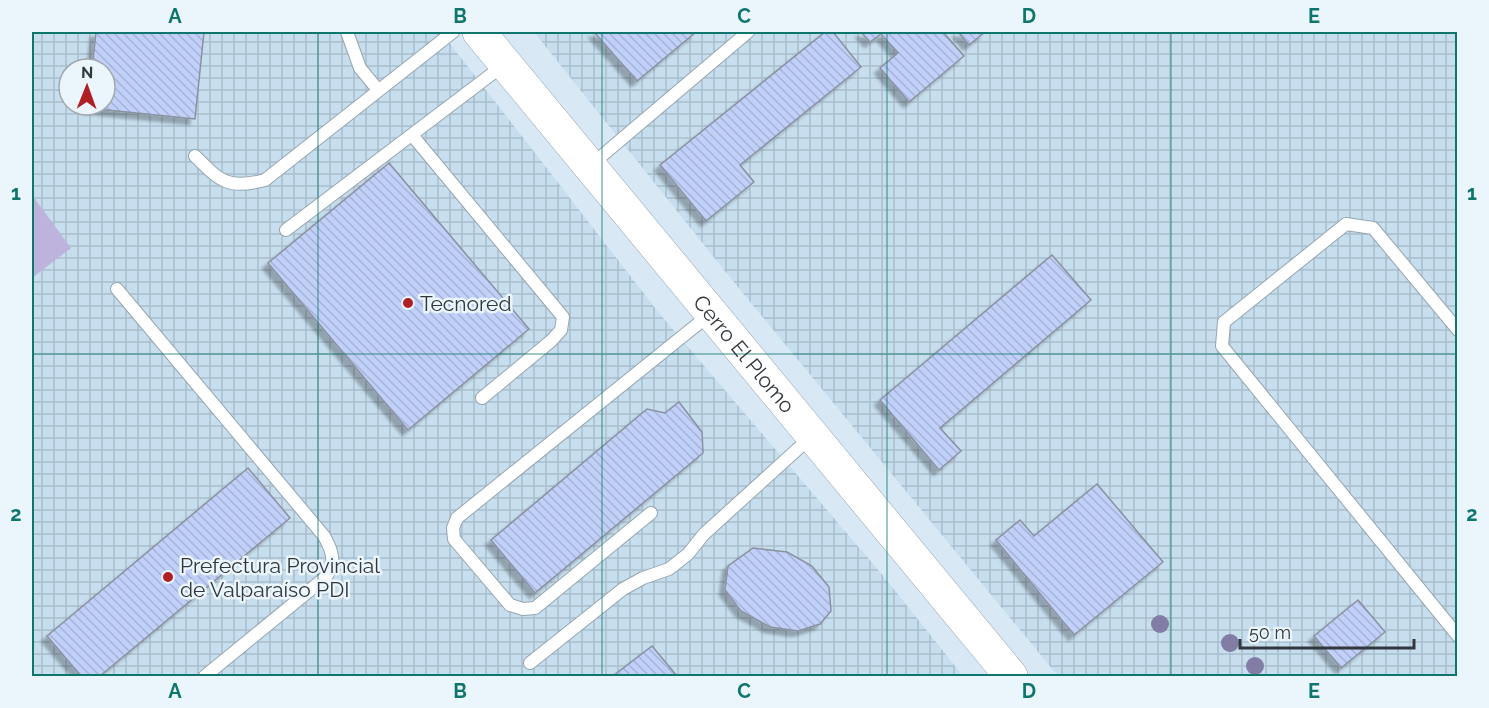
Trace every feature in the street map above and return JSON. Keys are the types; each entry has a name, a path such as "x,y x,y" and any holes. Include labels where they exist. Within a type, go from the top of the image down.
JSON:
{"street":[{"name":"Cerro El Plomo","path":"479,32 1011,676"}],"lane":[{"path":"347,32 360,68 378,90"},
{"path":"195,156 220,181 244,186 265,180 453,32"},
{"path":"590,165 748,32"},
{"path":"286,230 506,64"},
{"path":"412,135 563,317 561,330 551,341 482,398"},
{"path":"1458,330 1373,228 1346,224 1224,322 1222,346 1458,636"},
{"path":"117,289 324,536 334,557 332,568 326,577 205,676"},
{"path":"651,513 535,608 523,609 510,605 454,539 453,528 457,518 711,313"},
{"path":"530,663 623,589 643,578 669,569 682,559 704,534 812,436"}],"shaded area":[{"path":"32,32 441,32 659,313 885,578 963,676 32,676"},
{"path":"534,32 1457,32 1457,676 1058,676 728,275"},
{"path":"32,195 71,248 32,278"}],"building":[{"path":"96,32 204,32 195,119 117,111 117,57 93,57"},
{"path":"594,32 696,32 637,81"},
{"path":"825,32 833,32 861,67 740,165 754,182 706,221 660,165"},
{"path":"861,32 943,32 964,56 909,102 880,68 898,53 881,34 870,42"},
{"path":"958,32 985,32 969,45"},
{"path":"389,163 529,329 408,430 268,263"},
{"path":"1052,255 1091,300 940,428 961,451 939,470 880,400"},
{"path":"679,402 702,432 703,453 535,593 491,540 647,409 665,413"},
{"name":"Prefectura Provincial de Valparaíso PDI","path":"248,468 290,518 100,676 81,676 47,636"},
{"path":"1097,484 1163,562 1074,635 996,540 1020,520 1034,536"},
{"path":"753,548 787,552 812,566 829,587 831,611 820,624 798,631 770,627 741,611 725,590 728,566"},
{"path":"1358,600 1385,632 1341,668 1314,636"},
{"path":"652,646 677,676 613,676"}],"place":[{"name":"Tecnored","path":"408,303"},
{"name":"Prefectura Provincial de Valparaíso PDI","path":"168,577"}]}
